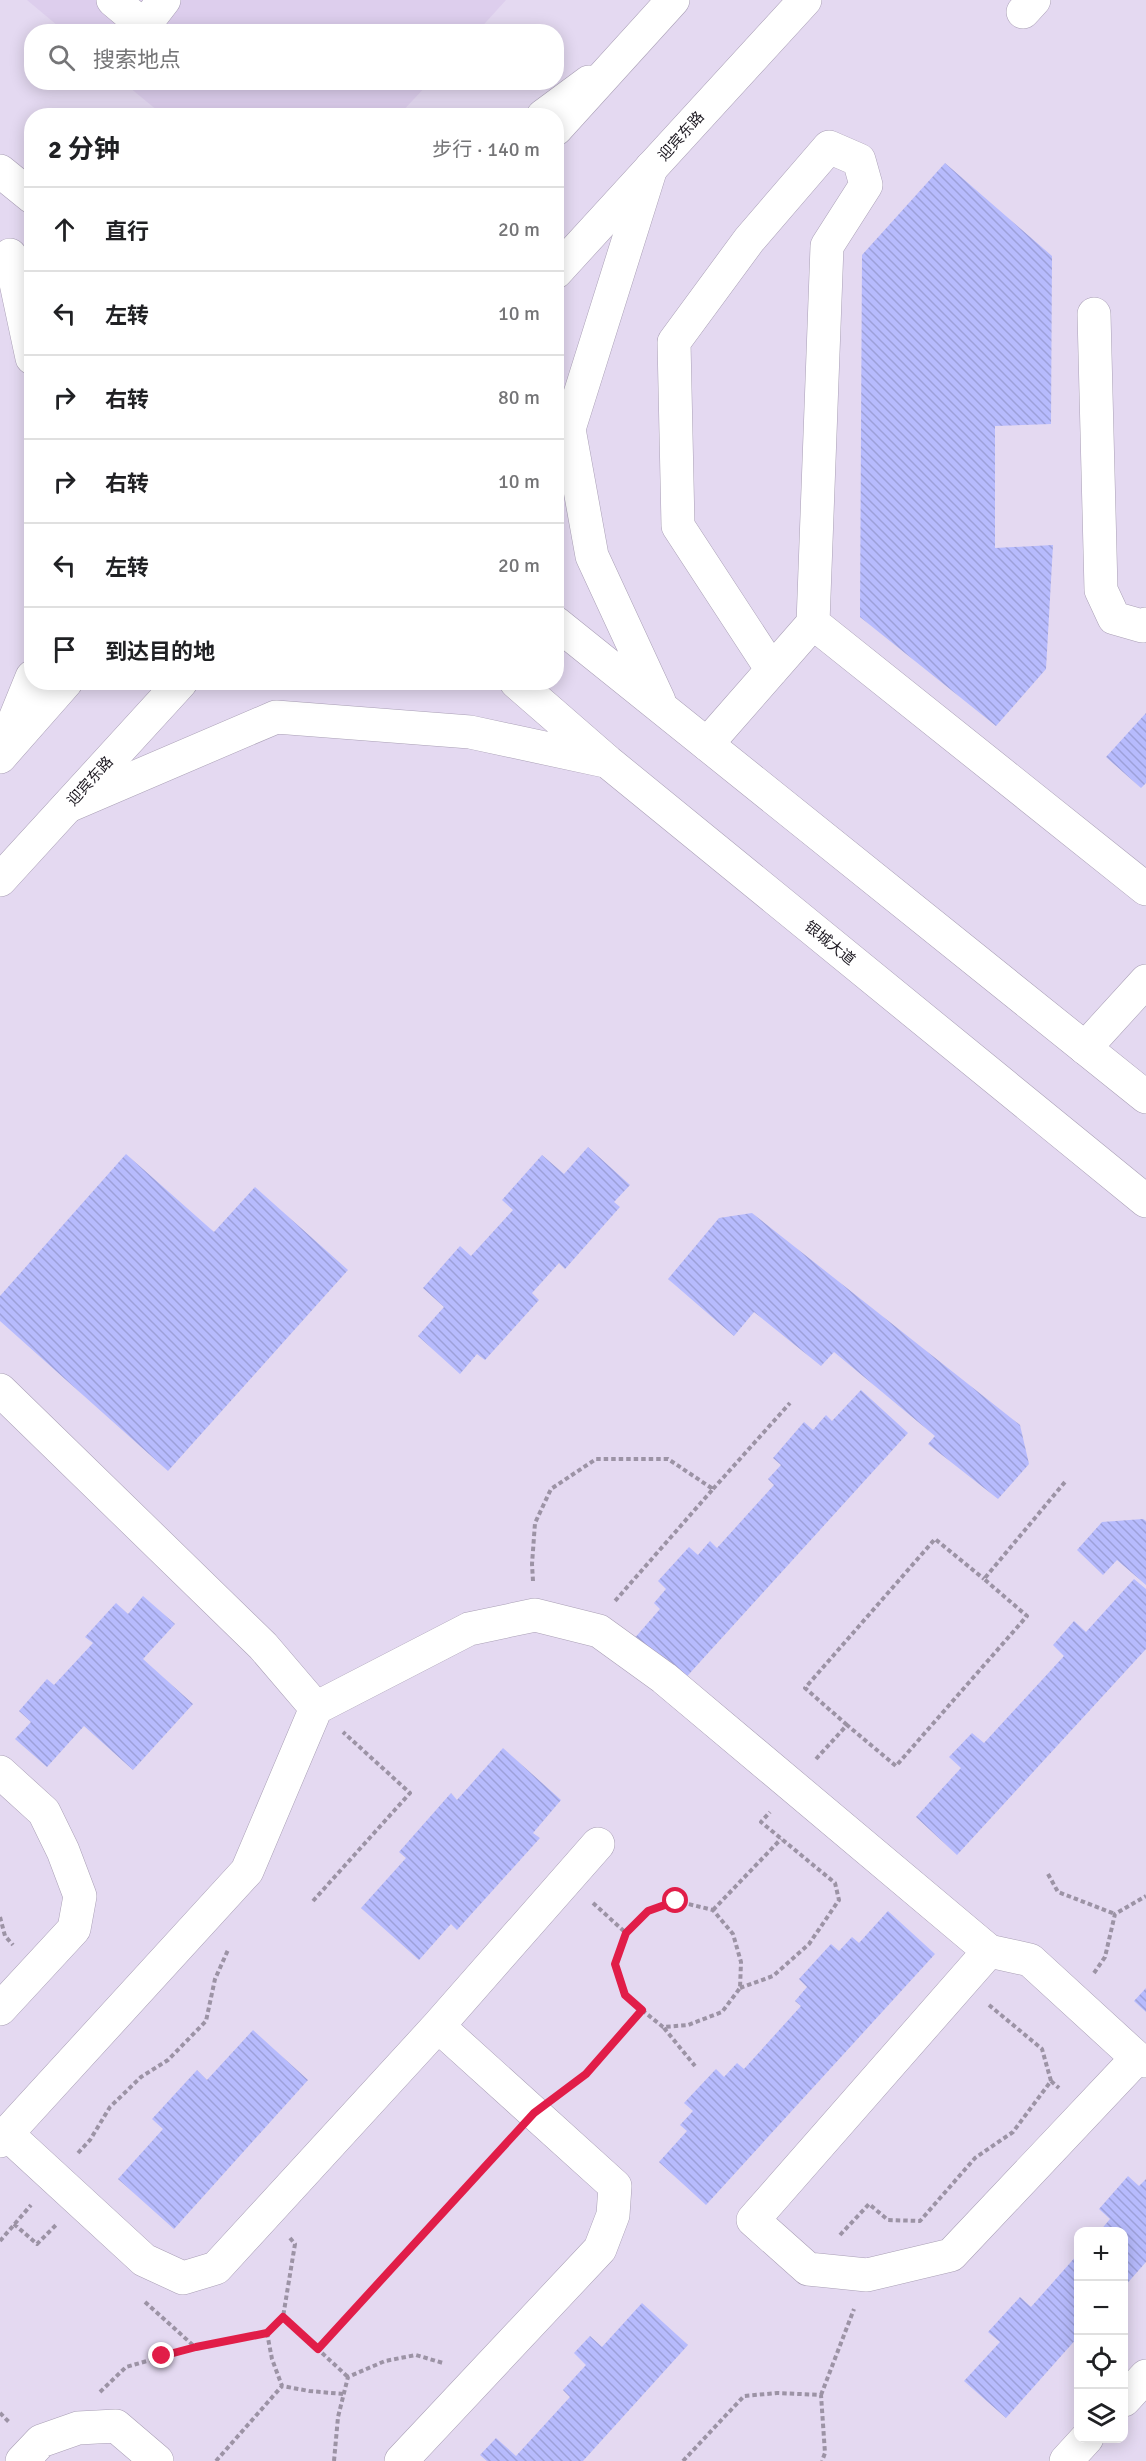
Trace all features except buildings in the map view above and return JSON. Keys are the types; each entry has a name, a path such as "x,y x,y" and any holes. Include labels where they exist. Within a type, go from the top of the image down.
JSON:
{"main road":[{"path":"113,0 142,24"},
{"path":"146,24 164,0"},
{"path":"564,120 673,0"},
{"name":"迎宾东路","path":"564,263 805,0"},
{"path":"554,108 615,64"},
{"path":"707,744 772,670 813,623 827,246 866,185 859,160 829,147 749,240 674,342 678,526 772,670"},
{"path":"0,156 17,185"},
{"path":"651,168 569,429 592,556 662,708"},
{"path":"14,258 24,314"},
{"path":"1094,314 1101,590 1114,618 1142,626 1146,624"},
{"path":"813,623 1146,889"},
{"path":"564,629 1146,1097"},
{"path":"0,756 27,690"},
{"path":"0,756 59,690"},
{"name":"迎宾东路","path":"0,880 174,690"},
{"name":"银城大道","path":"525,690 608,762 1146,1201"},
{"path":"68,806 276,717 470,732 608,762"},
{"path":"1085,1048 1146,981"},
{"path":"0,1390 263,1646 316,1708"},
{"path":"598,1844 438,2026 216,2268 183,2278 144,2260 55,2178 3,2138 247,1872 316,1708 470,1629 535,1615 599,1631 664,1678 989,1951 1030,1960 1142,2059 1086,2112 951,2254 867,2275 808,2269 753,2220 989,1951"},
{"path":"0,1772 44,1812 63,1851 80,1896 74,1929 0,2009"},
{"path":"401,2461 600,2249 613,2215 615,2186 438,2026"},
{"path":"1128,2396 1146,2376"},
{"path":"22,2461 40,2441 78,2428 116,2426 157,2461"},
{"path":"1066,2461 1083,2443"}],"path":[{"path":"590,1629 790,1404"},
{"path":"535,1615 532,1564 535,1523 551,1490 596,1459 668,1459 713,1490"},
{"path":"984,1579 1065,1482"},
{"path":"935,1539 984,1579 1027,1616 896,1766 805,1688 935,1539"},
{"path":"313,1901 410,1793 316,1708"},
{"path":"740,1988 773,1976 809,1944 839,1900 835,1883 761,1822 847,1725"},
{"path":"713,1910 781,1839"},
{"path":"1048,1874 1058,1892 1114,1914"},
{"path":"567,1880 626,1933"},
{"path":"1075,2001 1105,1957 1114,1914 1146,1896"},
{"path":"663,2027 688,2025 723,2012 740,1988 741,1962 733,1934 713,1910 676,1901 648,1911 626,1933 615,1964 625,1995 663,2027 695,2066"},
{"path":"0,2241 90,2140 110,2107 141,2077 168,2060 206,2020 215,1979 228,1950"},
{"path":"962,1982 1042,2049 1051,2081 1086,2112"},
{"path":"318,2349 534,2113 586,2074 642,2010"},
{"path":"808,2269 869,2204 888,2220 920,2221 975,2158 1013,2132 1051,2081"},
{"path":"78,2428 104,2386 126,2367 196,2347 267,2333 283,2317 295,2244 269,2210"},
{"path":"822,2461 825,2453 821,2395 867,2275"},
{"path":"283,2317 348,2377"},
{"path":"267,2333 272,2359 282,2386"},
{"path":"348,2377 385,2361 416,2355 446,2364 473,2384"},
{"path":"334,2461 338,2417 348,2377"},
{"path":"282,2386 344,2394"},
{"path":"216,2461 282,2386"},
{"path":"683,2461 744,2396 777,2393 821,2395"}],"shaded area":[{"path":"27,0 506,0 484,24 56,24"},
{"path":"133,90 422,90 406,108 154,108"}],"route":[{"path":"162,2356 267,2333 283,2317 318,2349 534,2113 586,2074 642,2010 625,1995 615,1964 626,1933 648,1911 676,1901"}]}
